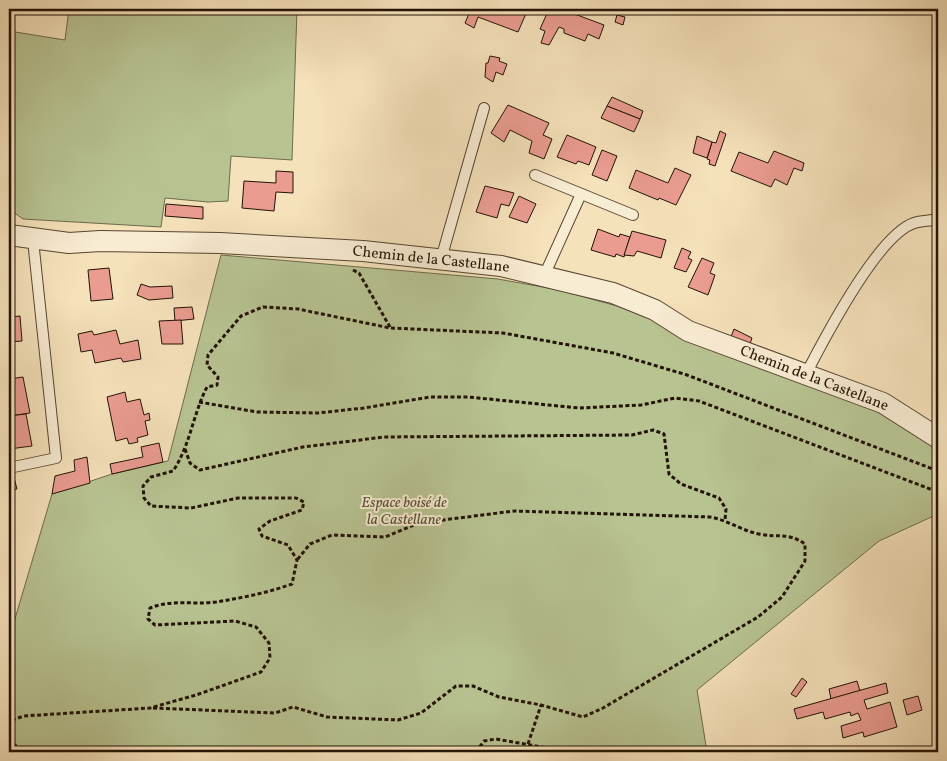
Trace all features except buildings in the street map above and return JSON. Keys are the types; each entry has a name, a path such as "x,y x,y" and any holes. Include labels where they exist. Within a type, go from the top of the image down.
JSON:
{"street":[{"name":"Chemin de la Castellane","path":"9,235 33,240 69,243 100,241 220,243 363,251 501,266 613,293 655,310 688,331 883,403 938,438"}],"lane":[{"path":"441,259 484,108"},
{"path":"535,175 633,214"},
{"path":"544,276 581,194"},
{"path":"806,374 867,267 889,241 913,223 934,220"},
{"path":"9,468 56,458 33,240"}],"path":[{"path":"359,273 390,328"},
{"path":"297,560 288,545 262,536 259,529 270,521 302,510 304,502 296,498 238,498 191,508 151,506 144,498 143,486 151,477 173,471 182,457 199,402 207,387 217,385 218,376 208,365 208,355 241,316 262,307 298,309 390,328 503,333 613,353 686,375 938,471"},
{"path":"199,402 257,412 318,413 364,408 430,397 468,397 579,408 641,404 675,398 699,401 938,492"},
{"path":"185,448 190,463 200,470 303,447 384,436 632,435 653,430 664,434 669,474 681,484 719,498 726,509 725,520"},
{"path":"9,726 12,720 24,716 150,708 275,713 293,707 328,717 398,720 421,713 456,686 473,686 499,697 541,705 583,717 603,708 758,617 782,597 805,561 805,544 794,536 758,534 725,520 710,517 514,511 419,523 385,537 332,535 310,544 297,560 292,584 273,590 214,602 163,602 150,608 148,619 155,625 236,621 256,627 269,643 270,658 261,672 196,695 150,708"},
{"path":"528,744 541,705"},
{"path":"9,739 10,742 20,748 105,752"},
{"path":"476,752 484,741 496,739 553,749 666,752"},
{"path":"675,752 695,748 700,752"}],"green space":[{"path":"69,9 297,9 292,160 231,156 228,201 208,202 165,198 161,227 23,219 9,209 9,31 65,40"},
{"name":"Espace boisé de la Castellane","path":"221,255 498,279 559,290 617,306 808,378 938,442 938,514 879,541 697,690 707,752 9,752 9,639 52,494 112,474 168,461"}]}
